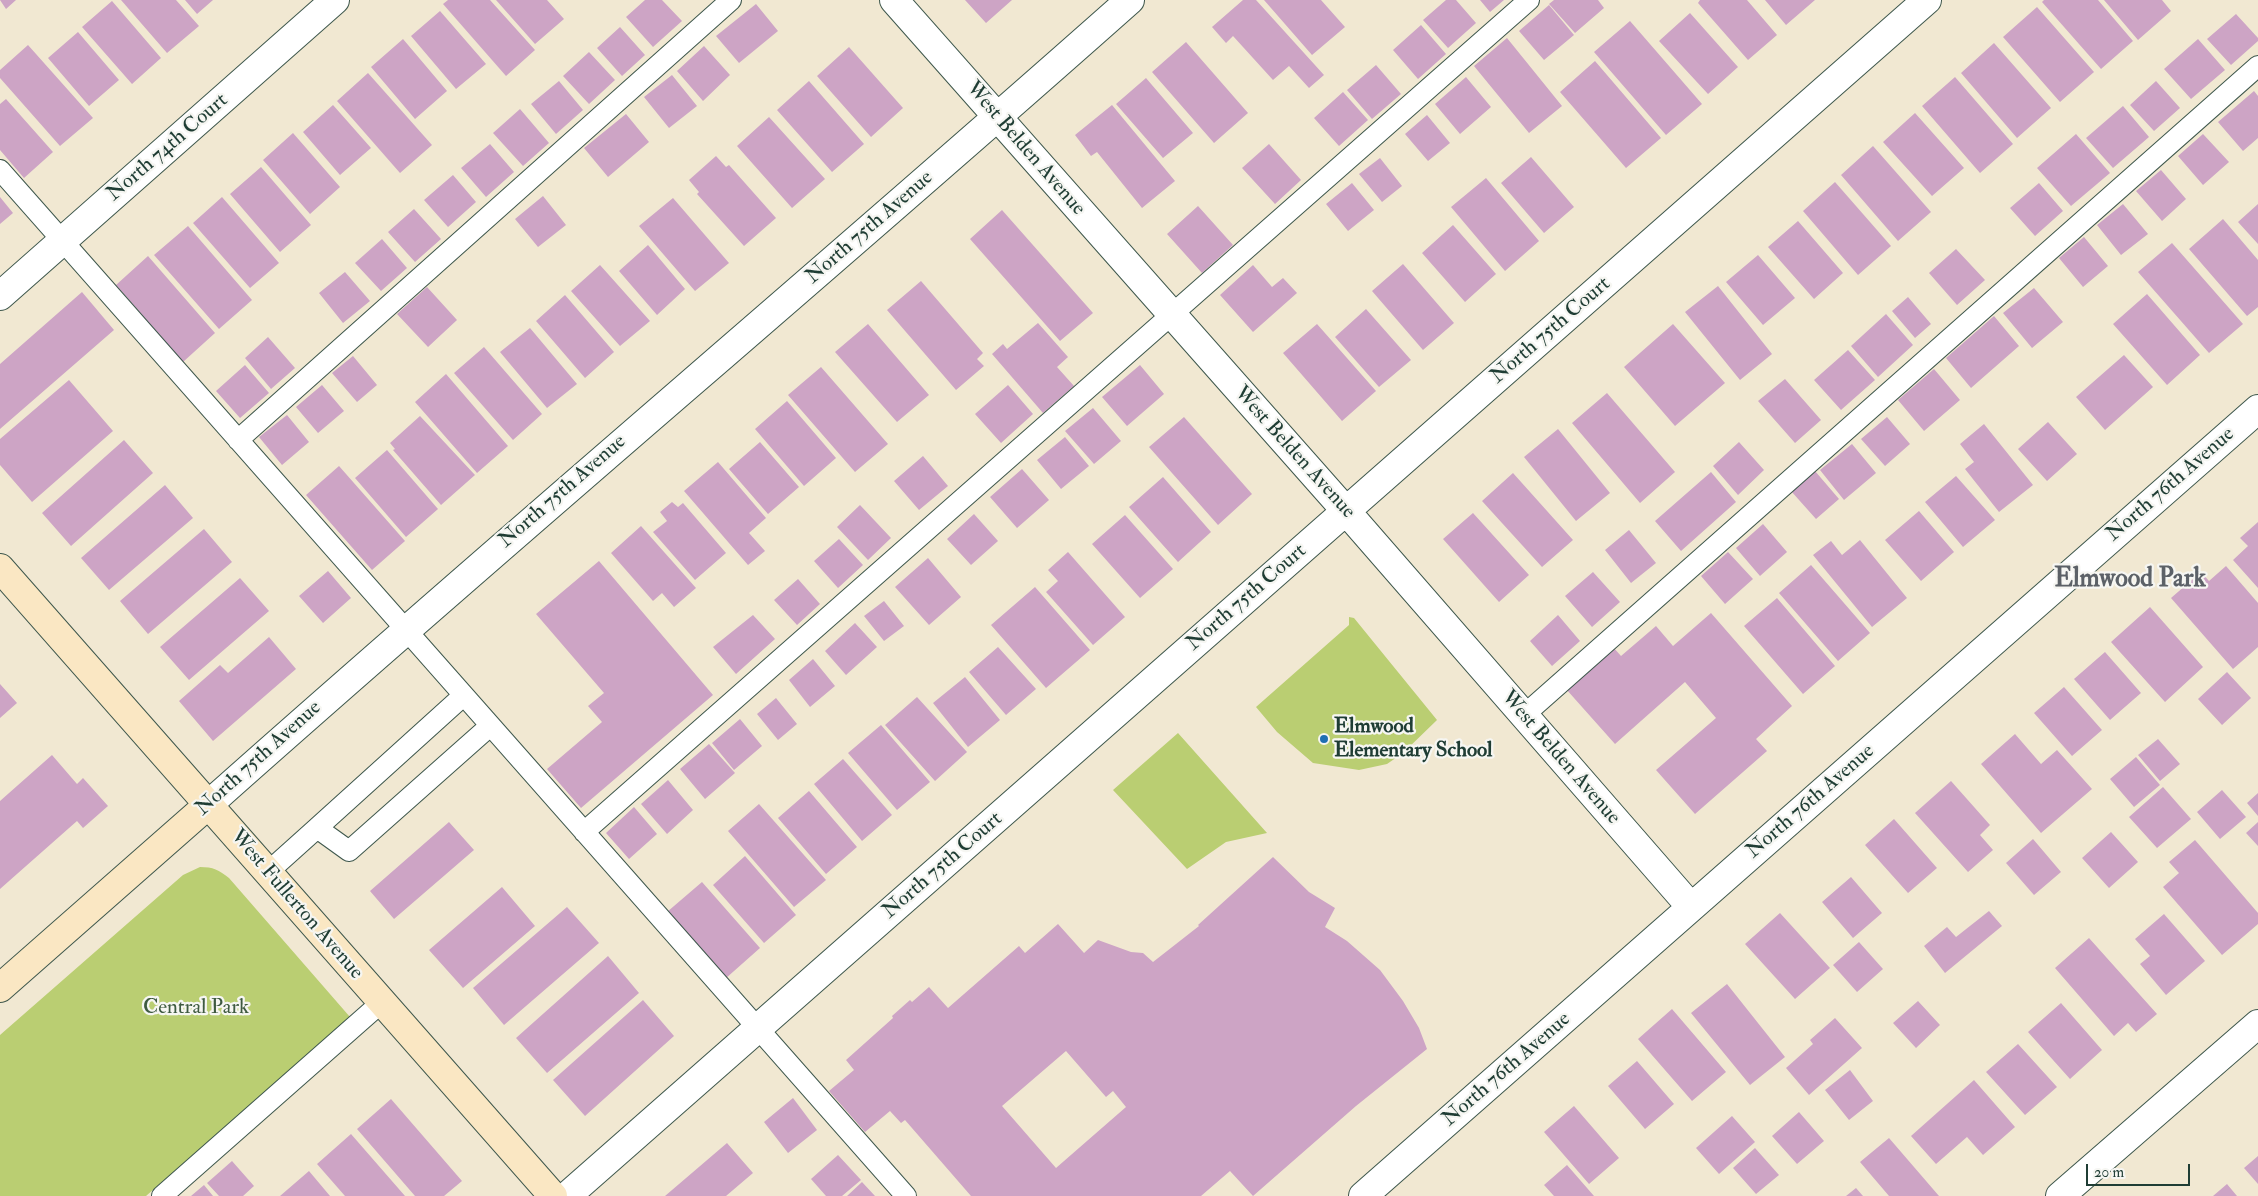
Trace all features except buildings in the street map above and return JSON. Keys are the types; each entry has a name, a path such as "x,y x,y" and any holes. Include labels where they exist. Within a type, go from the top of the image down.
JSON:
{"street":[{"name":"North 74th Court","path":"0,296 335,0"},
{"name":"West Belden Avenue","path":"894,0 1346,511 1691,907"},
{"name":"North 75th Avenue","path":"0,988 405,629 997,118 1130,0"},
{"name":"North 75th Court","path":"567,1196 1927,0"},
{"name":"North 76th Avenue","path":"1363,1196 2258,409"},
{"name":"West Fullerton Avenue","path":"0,568 553,1196"},
{"path":"2060,1196 2258,1024"}],"lane":[{"path":"238,440 730,0"},
{"path":"584,832 1529,0"},
{"path":"1524,716 2258,66"},
{"path":"0,170 463,696 759,1027 906,1196"},
{"path":"268,872 463,696"},
{"path":"317,828 349,851 490,726"},
{"path":"162,1196 382,1002"}],"green space":[{"path":"1349,617 1354,618 1437,720 1403,753 1387,764 1359,770 1313,763 1277,732 1256,707 1349,625"},
{"path":"1178,733 1267,833 1226,842 1187,869 1113,790"},
{"name":"Central Park","path":"200,867 216,869 229,878 350,1017 146,1196 0,1196 0,1035 183,875"}],"place":[{"name":"Elmwood Elementary School","path":"1324,739"}],"district":[{"name":"Elmwood Park","path":"2130,580"}]}
